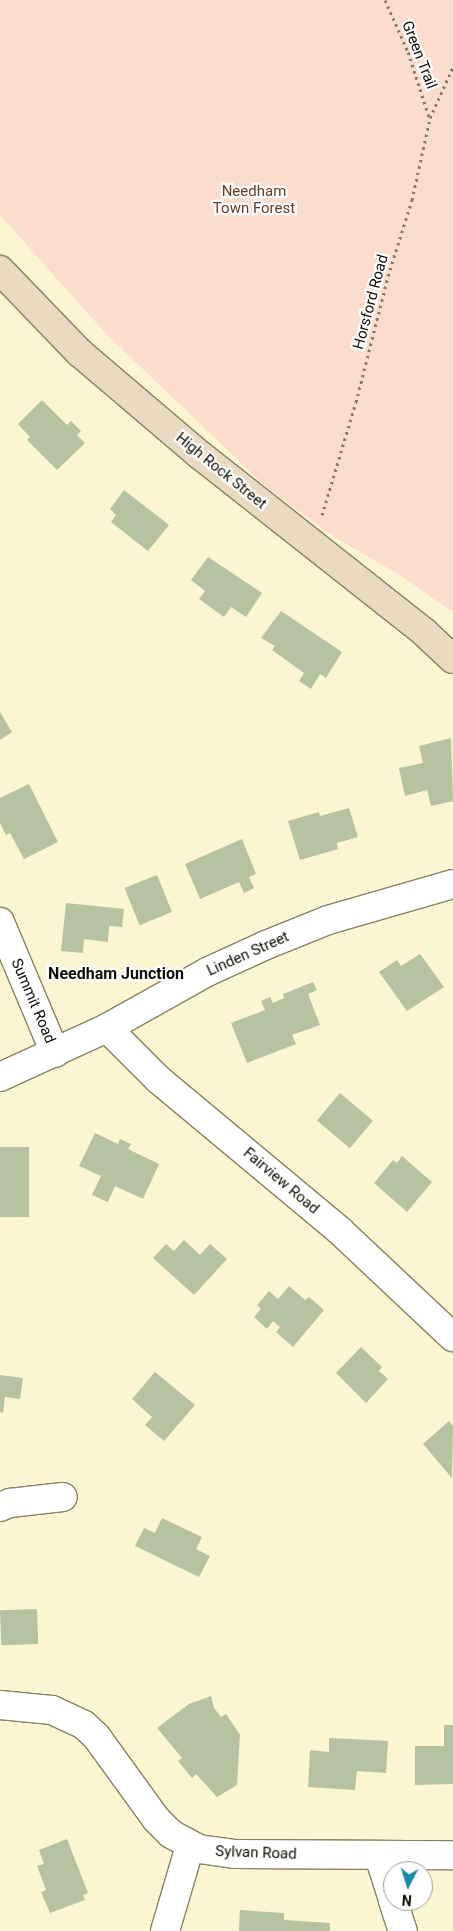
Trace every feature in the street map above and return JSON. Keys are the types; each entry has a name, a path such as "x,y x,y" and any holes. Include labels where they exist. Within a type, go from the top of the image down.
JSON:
{"street":[{"name":"High Rock Street","path":"0,270 80,353 200,455 425,633 453,659"},
{"name":"Linden Street","path":"0,1077 107,1028 199,976 266,944 328,920 453,884"},
{"name":"Summit Road","path":"0,922 54,1053"},
{"name":"Fairview Road","path":"107,1028 160,1080 340,1231 453,1337"},
{"path":"0,1507 10,1503 63,1497"},
{"name":"Sylvan Road","path":"0,1705 52,1710 84,1725 96,1736 156,1819 171,1834 190,1846 227,1854 453,1855"},
{"path":"165,1931 190,1846"},
{"path":"379,1856 383,1869"},
{"path":"397,1911 403,1931"}],"path":[{"name":"Green Trail","path":"385,0 408,52 430,118"},
{"name":"Horsford Road","path":"313,544 356,402 388,276 412,200 430,118 453,67"}],"green space":[{"name":"Needham Town Forest","path":"0,0 453,0 453,612 398,574 331,535 264,485 108,336 0,215"}],"building":[{"path":"42,400 67,425 71,421 81,431 77,435 85,443 57,470 27,440 30,437 18,424"},
{"path":"124,490 169,525 148,551 111,522 116,515 110,509"},
{"path":"208,557 262,593 246,617 231,607 224,617 199,599 205,591 191,580"},
{"path":"281,611 342,652 326,678 320,674 311,689 299,681 304,673 272,650 275,646 261,638"},
{"path":"0,712 12,732 0,740"},
{"path":"451,738 453,801 431,806 427,790 405,796 399,768 423,763 419,746"},
{"path":"29,784 58,842 24,859 10,833 6,835 0,823 0,798"},
{"path":"349,808 358,837 337,843 338,849 300,860 288,821 319,812 320,816"},
{"path":"242,839 256,874 249,877 254,888 244,893 239,882 200,899 185,864"},
{"path":"157,875 172,912 140,925 125,888"},
{"path":"66,903 124,909 122,927 109,926 108,942 84,939 83,953 61,951"},
{"path":"420,954 444,987 407,1011 379,972 397,960 401,966"},
{"path":"313,982 317,990 308,994 320,1025 292,1035 296,1044 247,1063 231,1023 265,1010 261,1001 270,997 273,1003 284,998 283,994"},
{"path":"340,1093 373,1121 350,1148 317,1121"},
{"path":"95,1133 118,1144 120,1139 131,1144 128,1149 159,1164 143,1199 115,1186 108,1202 92,1195 101,1176 79,1166"},
{"path":"0,1147 29,1147 29,1217 0,1217"},
{"path":"402,1156 432,1182 407,1212 374,1183 393,1160 397,1163"},
{"path":"184,1240 200,1255 210,1244 227,1259 194,1295 153,1258 166,1244 174,1251"},
{"path":"289,1286 305,1300 309,1297 324,1310 293,1347 276,1332 280,1327 273,1321 267,1329 254,1317 261,1309 257,1305 269,1291 278,1299"},
{"path":"361,1347 382,1367 379,1371 388,1379 366,1403 336,1373"},
{"path":"155,1372 195,1405 164,1441 145,1425 152,1417 132,1399"},
{"path":"0,1375 23,1378 20,1399 5,1397 3,1413 0,1412"},
{"path":"449,1421 453,1426 452,1478 423,1444"},
{"path":"162,1518 202,1537 196,1549 210,1556 199,1577 135,1546 144,1528 155,1533"},
{"path":"37,1609 38,1644 1,1645 0,1610"},
{"path":"211,1696 214,1708 221,1717 226,1714 240,1735 237,1785 217,1797 196,1774 192,1778 178,1761 182,1758 157,1728 189,1704"},
{"path":"444,1725 453,1725 453,1784 415,1785 415,1746 444,1746"},
{"path":"329,1738 388,1741 386,1773 357,1771 355,1790 308,1787 310,1750 329,1752"},
{"path":"67,1839 88,1893 83,1895 85,1900 50,1913 41,1892 46,1890 37,1866 44,1864 39,1850"},
{"path":"240,1910 284,1913 284,1920 330,1923 330,1931 239,1931"}],"district":[{"name":"Needham Junction","path":"116,974"}]}
